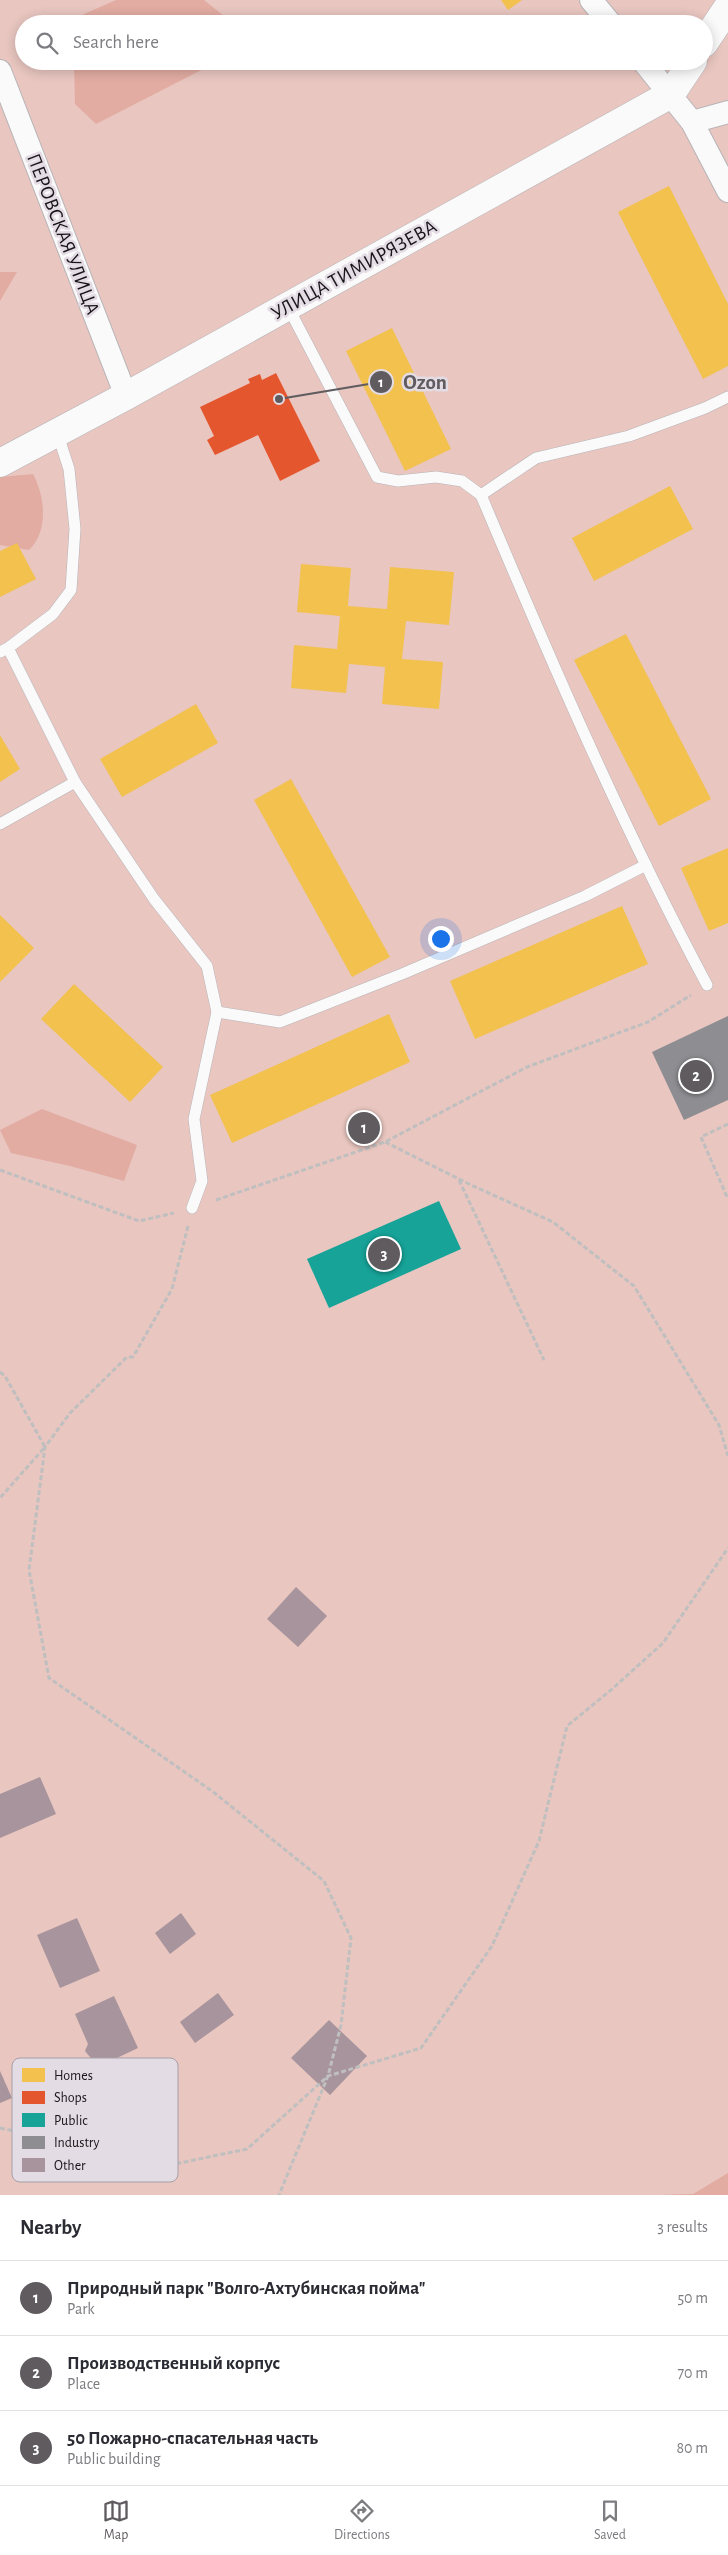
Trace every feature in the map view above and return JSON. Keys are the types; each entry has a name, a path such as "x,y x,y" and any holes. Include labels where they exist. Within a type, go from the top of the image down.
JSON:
{"street":[{"path":"591,0 604,15"},
{"path":"713,30 728,7"},
{"path":"651,70 692,122 728,191"},
{"name":"УЛИЦА ТИМИРЯЗЕВА","path":"0,463 288,307 671,94 687,70"},
{"name":"ПЕРОВСКАЯ УЛИЦА","path":"0,71 126,396"},
{"path":"692,122 728,112"}],"lane":[{"path":"288,307 377,477 398,480 436,477 462,481 481,495 591,749 707,985"},
{"path":"481,495 536,458 629,436 705,408 728,397"},
{"path":"57,432 69,469 74,520 71,590 53,614 4,650 75,782 154,899 207,966 217,1012 194,1119 202,1181 192,1208"},
{"path":"0,824 75,782"},
{"path":"217,1012 280,1022 402,974 576,900 646,864"}],"path":[{"path":"0,1170 139,1221 192,1208 385,1142 527,1067 648,1022 707,985"},
{"path":"728,1124 701,1137 728,1199"},
{"path":"385,1142 459,1179 553,1222 634,1286 719,1425 728,1456"},
{"path":"459,1179 544,1360"},
{"path":"0,1498 45,1447 70,1413 127,1356 133,1356 172,1289 192,1208"},
{"path":"0,1372 5,1376 45,1447 29,1570 49,1678 212,1791 324,1881 351,1938 341,2025 328,2076 279,2195"},
{"path":"178,2163 247,2150 328,2076 420,2048 496,1937 539,1841 567,1726 663,1644 728,1548"}],"shaded area":[{"path":"0,0 728,0 728,2195 0,2195"},
{"path":"116,0 204,0 223,15 83,15"},
{"path":"74,70 201,70 96,124 75,104"},
{"path":"0,272 17,272 0,301"},
{"path":"33,474 42,503 43,513 40,533 29,550 0,545 0,477"},
{"path":"42,1109 137,1145 124,1181 70,1166 11,1153 0,1130"},
{"path":"728,2173 728,2195 657,2195 693,2194"}],"building: Homes":[{"path":"501,0 522,0 508,10"},
{"path":"669,186 728,304 728,366 703,379 618,212"},
{"path":"392,328 451,449 405,471 346,351"},
{"path":"670,486 693,529 594,581 572,538"},
{"path":"17,543 36,579 0,597 0,551"},
{"path":"301,564 351,568 348,606 387,609 390,567 454,572 449,625 406,621 402,659 443,662 439,709 382,704 385,667 349,664 346,693 291,688 294,645 337,649 340,616 297,612"},
{"path":"626,634 711,799 659,826 574,660"},
{"path":"196,704 218,743 122,797 100,759"},
{"path":"0,735 20,769 0,782"},
{"path":"291,779 390,957 352,977 254,800"},
{"path":"728,848 728,923 709,931 681,868"},
{"path":"622,906 648,964 475,1039 450,981"},
{"path":"0,915 34,948 0,982"},
{"path":"74,984 163,1067 130,1102 41,1019"},
{"path":"389,1014 410,1062 232,1143 210,1095"}],"building: Shops":[{"path":"276,373 320,461 280,481 258,435 215,455 207,440 214,436 200,407 250,383 248,379 260,374 262,380"}],"building: Public":[{"path":"439,1201 461,1249 329,1308 307,1259"}],"building: Industry":[{"path":"728,1016 728,1100 684,1120 652,1052"}],"building: Other":[{"path":"296,1587 327,1616 298,1647 267,1619"},
{"path":"40,1777 56,1814 0,1838 0,1794"},
{"path":"181,1913 196,1934 170,1954 155,1933"},
{"path":"77,1918 100,1971 60,1988 37,1935"},
{"path":"218,1993 234,2015 195,2043 180,2022"},
{"path":"114,1996 138,2048 117,2058 91,2058 85,2051 88,2044 75,2014"},
{"path":"329,2020 367,2056 330,2095 291,2058"},
{"path":"0,2071 12,2098 0,2103"}],"place":[{"name":"Ozon","path":"279,399"},
{"name":"Производственный корпус","path":"696,1076"},
{"name":"Природный парк \"Волго-Ахтубинская пойма\"","path":"364,1128"},
{"name":"50 Пожарно-спасательная часть","path":"384,1254"}]}
